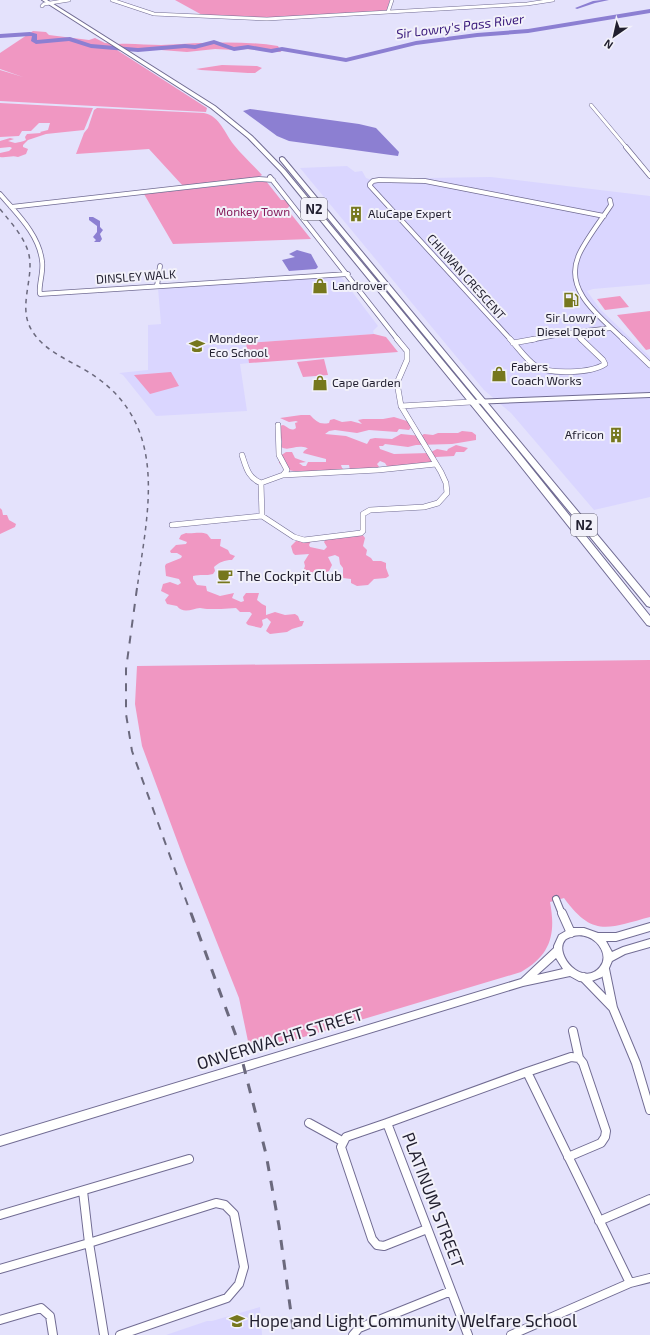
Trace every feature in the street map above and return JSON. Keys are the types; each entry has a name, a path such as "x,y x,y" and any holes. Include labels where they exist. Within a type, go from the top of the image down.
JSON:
{"highway":[{"name":"N2","path":"44,0 52,2 133,50 217,103 263,140"},
{"name":"N2","path":"52,2 112,43 212,107 242,129 266,152 471,402 514,452 650,623"},
{"name":"N2","path":"278,156 483,401 650,604"}],"main road":[{"path":"471,402 650,395"}],"street":[{"path":"42,6 52,2 69,0"},
{"path":"112,0 148,13 273,19 527,4 553,0"},
{"path":"388,12 392,0"},
{"path":"591,105 650,176"},
{"path":"11,207 272,178 407,350 408,359 397,383 401,406 446,483 447,493 438,503 424,507 368,510 363,514 363,531 361,534 304,540 294,537 262,516 172,525"},
{"name":"CHILWAN CRESCENT","path":"575,333 603,360 605,364 602,368 596,370 565,371 542,369 529,361 370,186 370,183 379,180 422,181 604,216"},
{"name":"DINSLEY WALK","path":"0,194 28,228 42,252 43,271 40,294 348,274"},
{"path":"610,200 611,205 578,256 574,266 576,286 582,297 611,328 650,365"},
{"path":"157,286 160,266"},
{"path":"513,343 611,328"},
{"path":"401,406 471,402"},
{"path":"278,426 279,455 287,470 283,475"},
{"path":"242,455 249,476 255,482 261,483 283,475 378,470 436,464"},
{"path":"261,483 262,516"},
{"path":"556,900 571,932"},
{"path":"613,1008 582,977 570,972 560,962 558,950 561,939 571,932 584,932 597,937 616,937 650,927"},
{"path":"597,937 605,946 609,958 605,969 613,1008 636,1063 650,1110"},
{"path":"609,958 623,951 650,943"},
{"path":"522,982 558,950"},
{"path":"582,977 596,976 605,969"},
{"name":"ONVERWACHT STREET","path":"0,1141 522,982 570,972"},
{"path":"568,1157 601,1143 605,1137 606,1131 583,1063 578,1058 578,1049 573,1031"},
{"name":"PLATINUM STREET","path":"468,1335 387,1124 527,1072 571,1057 578,1058"},
{"path":"527,1072 630,1283"},
{"path":"309,1122 342,1142"},
{"path":"387,1124 346,1137 342,1142 341,1150 374,1242 384,1246 427,1229"},
{"path":"0,1215 189,1159"},
{"path":"83,1191 89,1243 104,1335"},
{"path":"599,1221 650,1199"},
{"path":"0,1269 216,1203 225,1205 234,1214 244,1267 240,1284 227,1298 120,1335"},
{"path":"511,1335 630,1283 650,1278"},
{"path":"353,1335 359,1328 451,1291"},
{"path":"0,1320 42,1308 50,1316 53,1335"}],"shaded area":[{"path":"250,109 359,124 376,128 399,152 398,156 289,141 277,136 243,111"},
{"path":"347,166 355,172 362,171 366,178 375,181 427,178 491,177 650,196 650,284 593,289 587,291 600,309 650,357 650,497 594,510 511,413 484,390 300,168"},
{"path":"89,217 93,217 100,221 100,227 103,230 100,234 102,239 100,242 94,242 96,240 93,237 97,232 97,226 89,220"},
{"path":"297,250 311,254 318,267 316,269 289,271 282,260 295,257 289,254"},
{"name":"Mondeor Eco School","path":"337,276 341,277 378,326 373,331 374,334 246,343 249,363 240,364 247,411 156,416 123,375 119,373 148,370 148,325 161,324 158,288"},
{"name":"Hope and Light Community Welfare School","path":"260,1307 262,1335 166,1335 207,1321 212,1321"}],"green space":[{"path":"175,0 390,0 385,12 277,18 204,16"},
{"path":"33,31 46,32 49,35 89,40 95,38 105,43 118,44 161,45 220,42 264,44 278,46 281,52 246,49 215,49 187,52 148,49 117,50 207,108 206,112 0,101 0,70 23,77 0,69 0,53"},
{"path":"222,65 257,66 262,68 255,73 196,69"},
{"path":"0,103 93,108 84,130 46,134 28,140 23,145 23,147 28,149 26,154 18,157 0,157 0,153 9,151 12,148 0,148 0,141 10,138 14,139 8,141 15,143 25,141 27,134 41,133 40,132 48,130 50,123 39,123 31,131 22,131 19,136 0,137"},
{"path":"97,108 204,113 210,115 222,126 234,145 262,175 257,178 183,186 149,149 76,154 84,133 88,128 94,110"},
{"name":"Monkey Town","path":"266,181 281,200 285,200 291,204 287,209 311,239 173,244 144,194"},
{"path":"620,296 629,307 605,310 597,299"},
{"path":"650,311 650,349 646,350 617,315"},
{"path":"374,334 386,337 398,352 249,363 246,343"},
{"path":"324,359 328,375 303,377 297,362"},
{"path":"171,372 179,386 150,394 134,375"},
{"path":"310,415 320,423 329,423 330,420 334,419 342,422 351,421 362,424 358,420 394,417 410,422 412,426 409,430 399,429 397,432 369,430 357,433 335,430 329,431 325,434 346,436 367,444 370,439 392,439 401,434 421,436 424,434 433,435 438,433 458,433 462,431 472,432 476,435 476,440 452,444 416,445 408,447 385,444 383,446 379,446 380,449 394,454 429,453 437,449 447,451 456,445 468,448 464,452 456,452 454,456 436,457 437,462 388,468 385,463 380,461 377,464 380,468 350,470 349,465 341,465 345,470 322,476 288,470 279,463 280,456 286,452 292,452 295,458 306,462 299,463 303,466 306,466 308,462 326,462 326,459 303,453 308,448 299,447 287,449 281,447 282,442 279,429 275,427 283,425 293,430 296,428 295,423 298,422 289,422 280,418"},
{"path":"0,508 3,515 7,515 9,520 16,524 15,527 0,534"},
{"path":"186,533 205,533 211,539 221,539 220,546 235,556 232,560 227,560 214,567 215,571 213,574 193,576 193,579 197,585 206,586 207,591 220,596 234,593 232,598 241,602 244,601 243,597 246,593 259,593 257,600 266,606 266,615 275,612 285,615 295,614 298,616 300,621 304,621 302,626 287,632 270,634 266,631 271,622 267,618 262,620 263,625 261,628 248,625 246,623 252,614 250,612 240,612 236,608 200,608 182,610 177,606 167,604 165,600 169,595 161,591 163,584 170,582 178,585 181,583 179,579 166,576 165,566 166,564 181,558 182,556 177,553 171,553 170,551 176,545 186,544 187,542 179,539 181,535"},
{"path":"362,534 365,538 363,546 367,550 366,555 373,561 381,561 386,563 389,576 386,578 374,579 368,585 357,586 351,583 351,579 343,578 343,568 340,564 339,557 335,555 328,557 332,565 329,571 321,574 306,571 304,569 304,562 309,554 295,555 291,546 297,540 311,541 309,545 310,547 324,550 327,547 324,542 326,539"},
{"path":"650,660 650,917 623,924 602,927 584,919 574,911 564,898 550,902 552,924 549,943 539,958 521,972 260,1050 249,1046 239,998 185,862 142,746 135,704 137,666"}],"waterway":[{"name":"Sir Lowry's Pass River","path":"577,8 594,2 608,0"},
{"name":"Sir Lowry's Pass River","path":"0,36 30,34 35,35 33,40 36,42 70,39 75,42 91,46 138,50 185,46 195,47 214,42 234,49 248,47 272,51 282,49 346,60 416,43 477,35 528,31 650,11"}],"railway":[{"path":"0,209 21,236 29,255 30,273 26,311 27,320 31,329 44,345 52,351 96,377 119,398 135,422 144,447 148,474 148,503 137,589"},
{"path":"137,588 126,669 126,714 132,751 191,914"},
{"path":"191,913 236,1036 266,1154 279,1226 294,1335"}],"place":[{"name":"AluCape Expert","path":"356,214"},
{"name":"Landrover","path":"320,286"},
{"name":"Sir Lowry Diesel Depot","path":"571,300"},
{"name":"Mondeor Eco School","path":"197,346"},
{"name":"Fabers Coach Works","path":"499,374"},
{"name":"Cape Garden","path":"320,383"},
{"name":"Africon","path":"616,435"},
{"name":"The Cockpit Club","path":"225,576"},
{"name":"Hope and Light Community Welfare School","path":"237,1321"}]}
